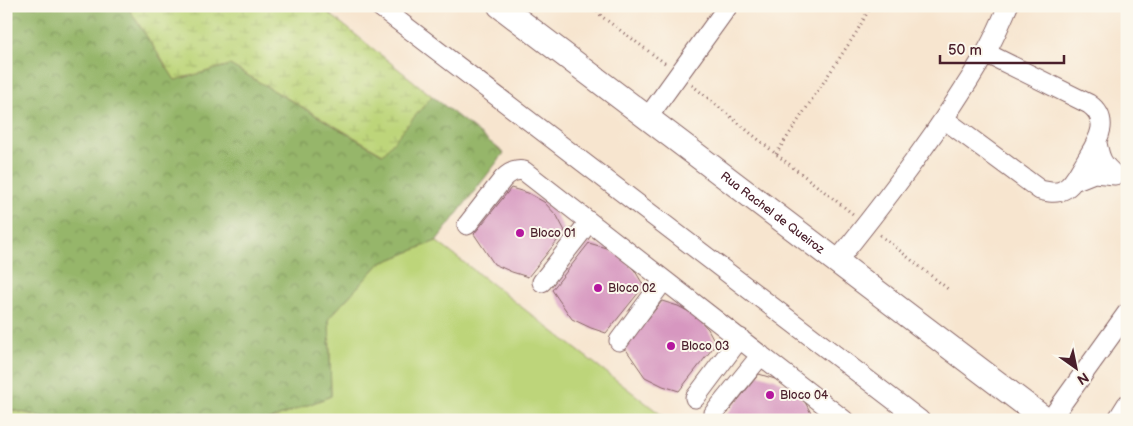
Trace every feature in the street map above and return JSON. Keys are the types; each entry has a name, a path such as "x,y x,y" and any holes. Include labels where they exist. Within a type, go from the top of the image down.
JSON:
{"street":[{"path":"380,6 920,420"},
{"name":"Rua Rachel de Queiroz","path":"500,6 1046,420"},
{"path":"648,117 728,6"},
{"path":"837,261 944,119 986,53 1008,6"},
{"path":"986,53 1096,109 1101,120 1101,131 1097,143 1074,181"},
{"path":"944,119 1040,190 1052,192 1063,190 1074,181 1094,173 1121,179"},
{"path":"1097,143 1100,159 1104,166 1121,179"},
{"path":"467,226 509,173 518,170 530,175 740,338 835,417"},
{"path":"542,282 589,222"},
{"path":"619,340 664,280"},
{"path":"1050,420 1127,313"},
{"path":"695,398 740,338"},
{"path":"714,413 761,355"},
{"path":"1117,420 1127,404"}],"path":[{"path":"595,6 601,16 679,74 776,154 948,289"},
{"path":"776,154 856,34 872,6"}],"green space":[{"path":"6,6 127,6 175,80 230,65 382,154 432,96 504,153 436,241 379,264 329,318 331,396 269,420 61,420 6,409"},
{"path":"127,6 320,6 432,96 383,154 230,65 175,80"},
{"path":"436,241 668,420 269,420 331,396 329,318 379,264"},
{"path":"6,409 58,420 6,420"}],"building":[{"name":"Bloco 01","path":"511,188 528,193 544,202 557,216 565,231 528,277 494,264 474,234"},
{"name":"Bloco 02","path":"589,243 606,248 622,257 635,271 644,286 606,333 572,319 552,290"},
{"name":"Bloco 03","path":"662,301 678,306 695,315 708,329 716,344 679,391 645,377 625,348"},
{"name":"Bloco 04","path":"759,374 775,379 792,388 805,402 813,417 811,420 722,420"}],"place":[{"name":"Bloco 01","path":"520,233"},
{"name":"Bloco 02","path":"598,288"},
{"name":"Bloco 03","path":"671,346"},
{"name":"Bloco 04","path":"770,395"}]}
